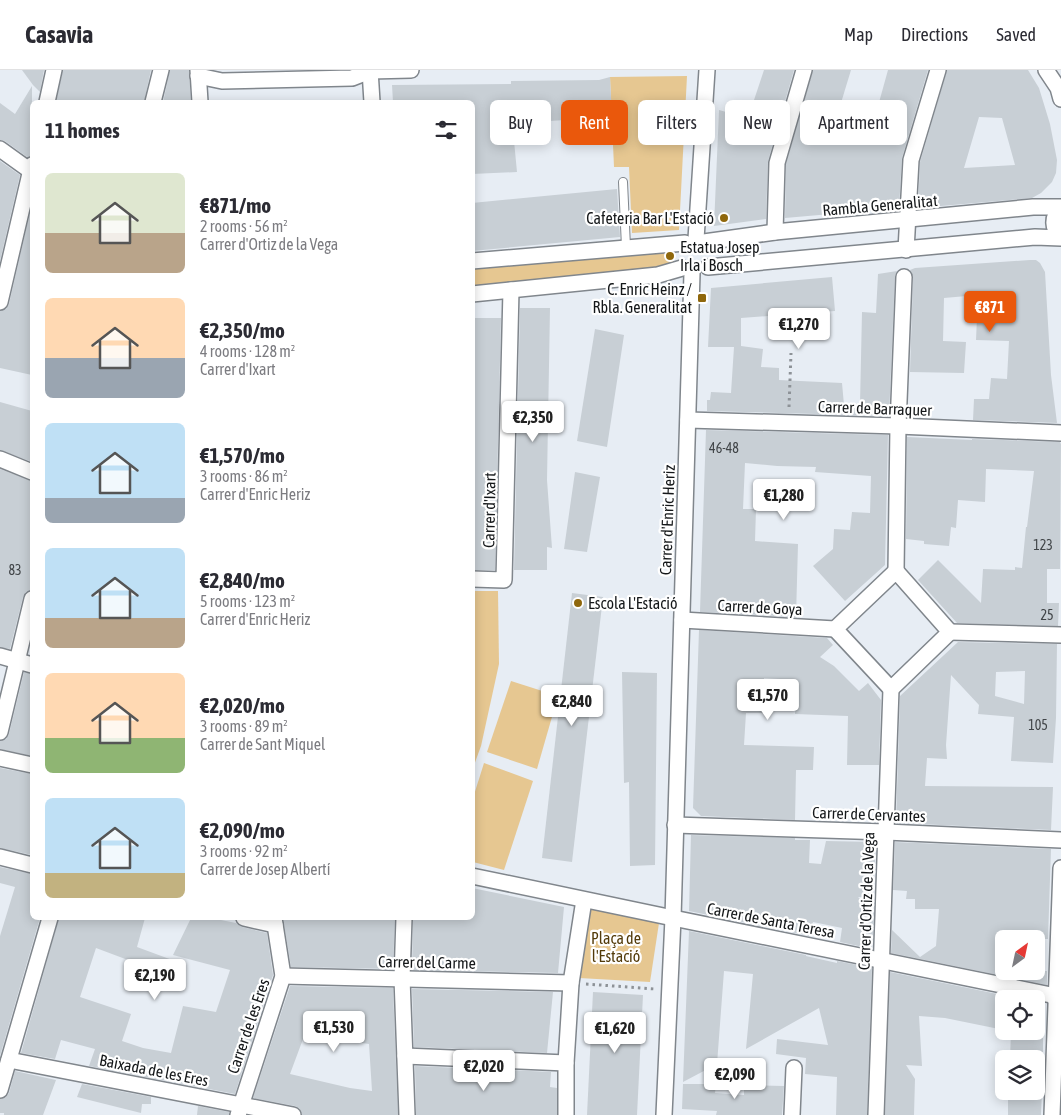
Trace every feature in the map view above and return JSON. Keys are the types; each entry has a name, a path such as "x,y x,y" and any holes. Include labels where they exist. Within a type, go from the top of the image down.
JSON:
{"street":[{"path":"47,100 54,70"},
{"path":"153,100 161,70"},
{"path":"200,100 198,73 222,82 352,78 370,71 411,70"},
{"path":"695,241 707,70"},
{"path":"775,232 777,163 804,70"},
{"path":"906,250 911,160 938,70"},
{"path":"1046,70 1058,88 1061,99"},
{"path":"370,71 372,100"},
{"path":"0,148 30,168"},
{"path":"0,302 3,277 30,176"},
{"name":"Rambla Generalitat","path":"475,262 1033,207 1061,208"},
{"path":"1061,208 1056,213 1054,222 1055,231 1061,238"},
{"path":"708,267 1035,237 1061,238"},
{"path":"475,294 658,275 687,270 701,272 708,267 711,261 709,247 695,241 681,246 678,255 680,264 687,270"},
{"name":"Carrer d'Enric Heriz","path":"664,1115 673,918 688,420 687,270"},
{"path":"904,278 898,426 896,571 950,632"},
{"name":"Carrer d'Ixart","path":"475,579 504,580 511,290"},
{"name":"Carrer de Barraquer","path":"688,420 1061,433"},
{"path":"0,459 30,471"},
{"path":"896,571 836,629 891,689 950,632 1061,635"},
{"path":"0,732 30,608"},
{"name":"Carrer de Goya","path":"682,620 836,629"},
{"path":"0,656 30,664"},
{"name":"Carrer d'Ortiz de la Vega","path":"876,1115 891,689"},
{"path":"0,758 30,765"},
{"name":"Carrer de Cervantes","path":"675,825 1061,840"},
{"path":"0,857 30,864"},
{"path":"1052,1115 1058,999 1061,868"},
{"name":"Carrer de Santa Teresa","path":"475,877 1051,995 1058,999"},
{"path":"566,1115 566,1063 571,983 584,900"},
{"path":"0,1090 49,920"},
{"path":"404,920 402,978 407,1115"},
{"name":"Carrer de les Eres","path":"239,1110 283,976 274,921"},
{"name":"Carrer del Carme","path":"283,976 571,983"},
{"path":"405,1056 566,1063"},
{"name":"Baixada de les Eres","path":"9,1060 239,1110 293,1115"},
{"path":"792,1115 794,1068"}],"lane":[{"path":"623,182 626,247"}],"path":[{"path":"788,423 791,353"},
{"path":"603,985 669,990"}],"green space":[{"path":"687,76 686,100 638,100 638,145 683,145 679,230 632,233 629,167 614,167 613,145 628,145 628,100 611,100 610,77"},
{"path":"672,249 674,267 475,286 475,268"},
{"path":"475,591 498,591 499,664 481,746 475,762"},
{"path":"511,681 558,696 537,769 487,752"},
{"path":"484,763 533,781 504,870 475,863 475,792"},
{"name":"Plaça de l'Estació","path":"588,907 659,923 650,982 579,978"}],"building":[{"path":"22,70 44,70 40,92 33,85"},
{"path":"63,70 151,70 144,100 56,100"},
{"path":"170,70 189,70 191,100 163,100"},
{"path":"764,70 794,70 785,100 754,100"},
{"path":"813,70 851,70 842,100 804,100"},
{"path":"888,70 928,70 907,141 907,100 880,100"},
{"path":"947,70 1028,70 1039,88 1050,124 1057,160 1056,173 1052,182 1041,193 1032,198 918,208 920,162","holes":["979,117 1002,118 1015,165 964,168"]},
{"path":"610,77 611,100 561,100 561,120 551,121 551,100 490,100 490,145 514,145 517,172 475,174 475,100 393,100 392,85 511,84 511,81 599,80"},
{"path":"32,86 32,100 30,100 30,156 27,157 5,141 0,140 0,103 15,114"},
{"path":"719,110 725,112 725,145 773,145 768,161 766,219 714,226"},
{"path":"800,115 800,145 906,145 902,158 899,208 785,218 786,164"},
{"path":"0,161 20,175 0,261"},
{"path":"617,189 620,237 475,251 475,203"},
{"path":"30,213 30,375 0,368 0,311 6,309 9,304"},
{"path":"1036,260 1040,263 1045,272 1051,375 1057,423 973,420 974,399 989,399 991,378 1007,379 1009,341 976,340 978,295 944,298 943,341 966,342 964,373 910,372 913,277 910,270 915,268"},
{"path":"897,271 895,277 889,416 707,411 707,400 710,400 711,392 731,393 734,347 708,347 711,288 832,277 835,311 741,318 741,346 763,349 761,367 779,368 779,380 842,383 844,405 860,404 862,312 876,313 878,274"},
{"path":"520,308 550,308 547,480 552,548 547,547 547,570 514,570"},
{"path":"475,318 501,318 495,570 475,570"},
{"path":"595,329 624,335 607,447 577,441"},
{"path":"0,402 30,410 30,461 0,450"},
{"path":"706,430 888,435 885,565 845,601 813,566 833,549 834,529 850,530 852,512 870,513 871,476 815,472 816,467 745,463 743,509 756,509 755,541 798,544 796,617 700,612"},
{"path":"907,437 1060,442 1060,569 1047,569 1047,603 1059,603 1058,626 957,623 918,580 938,560 981,603 983,569 1015,570 1015,567 1022,568 1034,471 986,469 985,502 958,500 956,528 951,527 949,546 924,544 924,541 906,539"},
{"path":"0,469 30,480 30,591 26,592 23,597 10,649 0,647"},
{"path":"575,472 600,477 587,552 564,549"},
{"path":"572,593 603,597 572,862 542,858"},
{"path":"699,630 827,638 833,645 820,657 834,666 859,691 868,683 881,700 879,765 847,765 848,716 795,714 796,680 764,678 763,713 746,713 744,745 814,747 813,770 796,770 795,820 701,816 693,808"},
{"path":"958,642 1057,644 1053,763 1011,761 1014,717 978,714 979,705 951,675 946,745 947,759 927,758 925,786 1053,787 1051,830 896,823 900,696","holes":["1025,671 1024,704 995,696 996,672"]},
{"path":"24,672 30,674 30,756 0,749 0,741 6,739 9,734"},
{"path":"622,672 657,673 655,865 630,866 629,782 624,783"},
{"path":"0,768 30,774 30,855 0,848"},
{"path":"691,835 810,840 809,863 821,864 826,841 876,842 873,897 858,897 874,912 872,949 840,942 842,928 813,922 810,936 689,911"},
{"path":"895,842 1051,849 1048,939 1045,939 1045,930 995,930 995,974 891,953 892,930 920,957 936,946 939,909 915,909 915,899 906,899 907,891 893,890"},
{"path":"0,867 30,874 30,920 39,920 0,1056 0,936 15,887 0,883"},
{"path":"475,889 564,907 558,973 412,970 413,920 475,920"},
{"path":"58,920 144,920 137,947 183,964 176,978 96,948 80,997 131,1014 122,1041 143,1048 171,1053 183,1006 216,1012 230,970 173,955 190,920 221,920 267,933 273,975 235,1094 89,1066 95,1049 61,1040 55,1059 21,1053"},
{"path":"283,920 395,920 393,969 291,967"},
{"path":"689,931 837,963 837,961 872,968 867,1115 836,1115 837,1077 805,1074 806,1058 776,1054 777,1039 828,1045 819,1008 746,1049 753,974 724,971 717,1064 683,1082"},
{"path":"1045,971 1047,971 1047,985 1023,980 1045,980"},
{"path":"890,972 995,993 995,1028 945,1018 919,1016 922,1066 906,1065 915,1079 914,1115 885,1115"},
{"path":"290,986 393,988 398,1115 302,1115 299,1108 295,1106 253,1098","holes":["306,1031 348,1038 348,1041 369,1044 372,1091 350,1088 290,1074"]},
{"path":"412,989 553,992 547,1053 414,1047"},
{"path":"593,992 643,995 637,1115 587,1115"},
{"path":"1011,1040 1043,1040 1043,1050 1010,1050"},
{"path":"415,1066 551,1072 550,1087 557,1088 557,1115 416,1115"},
{"path":"15,1071 56,1080 43,1115 4,1115 4,1113 0,1113 0,1099 6,1097 9,1093"},
{"path":"82,1084 151,1097 151,1104 142,1104 141,1113 77,1097"},
{"path":"683,1084 716,1084 715,1093 744,1095 744,1085 784,1086 782,1115 716,1115 717,1111 682,1109"},
{"path":"1008,1100 1042,1100 1041,1115 1008,1115"},
{"path":"198,1106 229,1112 229,1115 197,1115"}],"place":[{"name":"Cafeteria Bar L'Estació","path":"724,218"},
{"name":"Estatua Josep Irla i Bosch","path":"670,256"},
{"name":"C. Enric Heinz / Rbla. Generalitat","path":"702,298"},
{"name":"Escola L'Estació","path":"578,603"}]}
